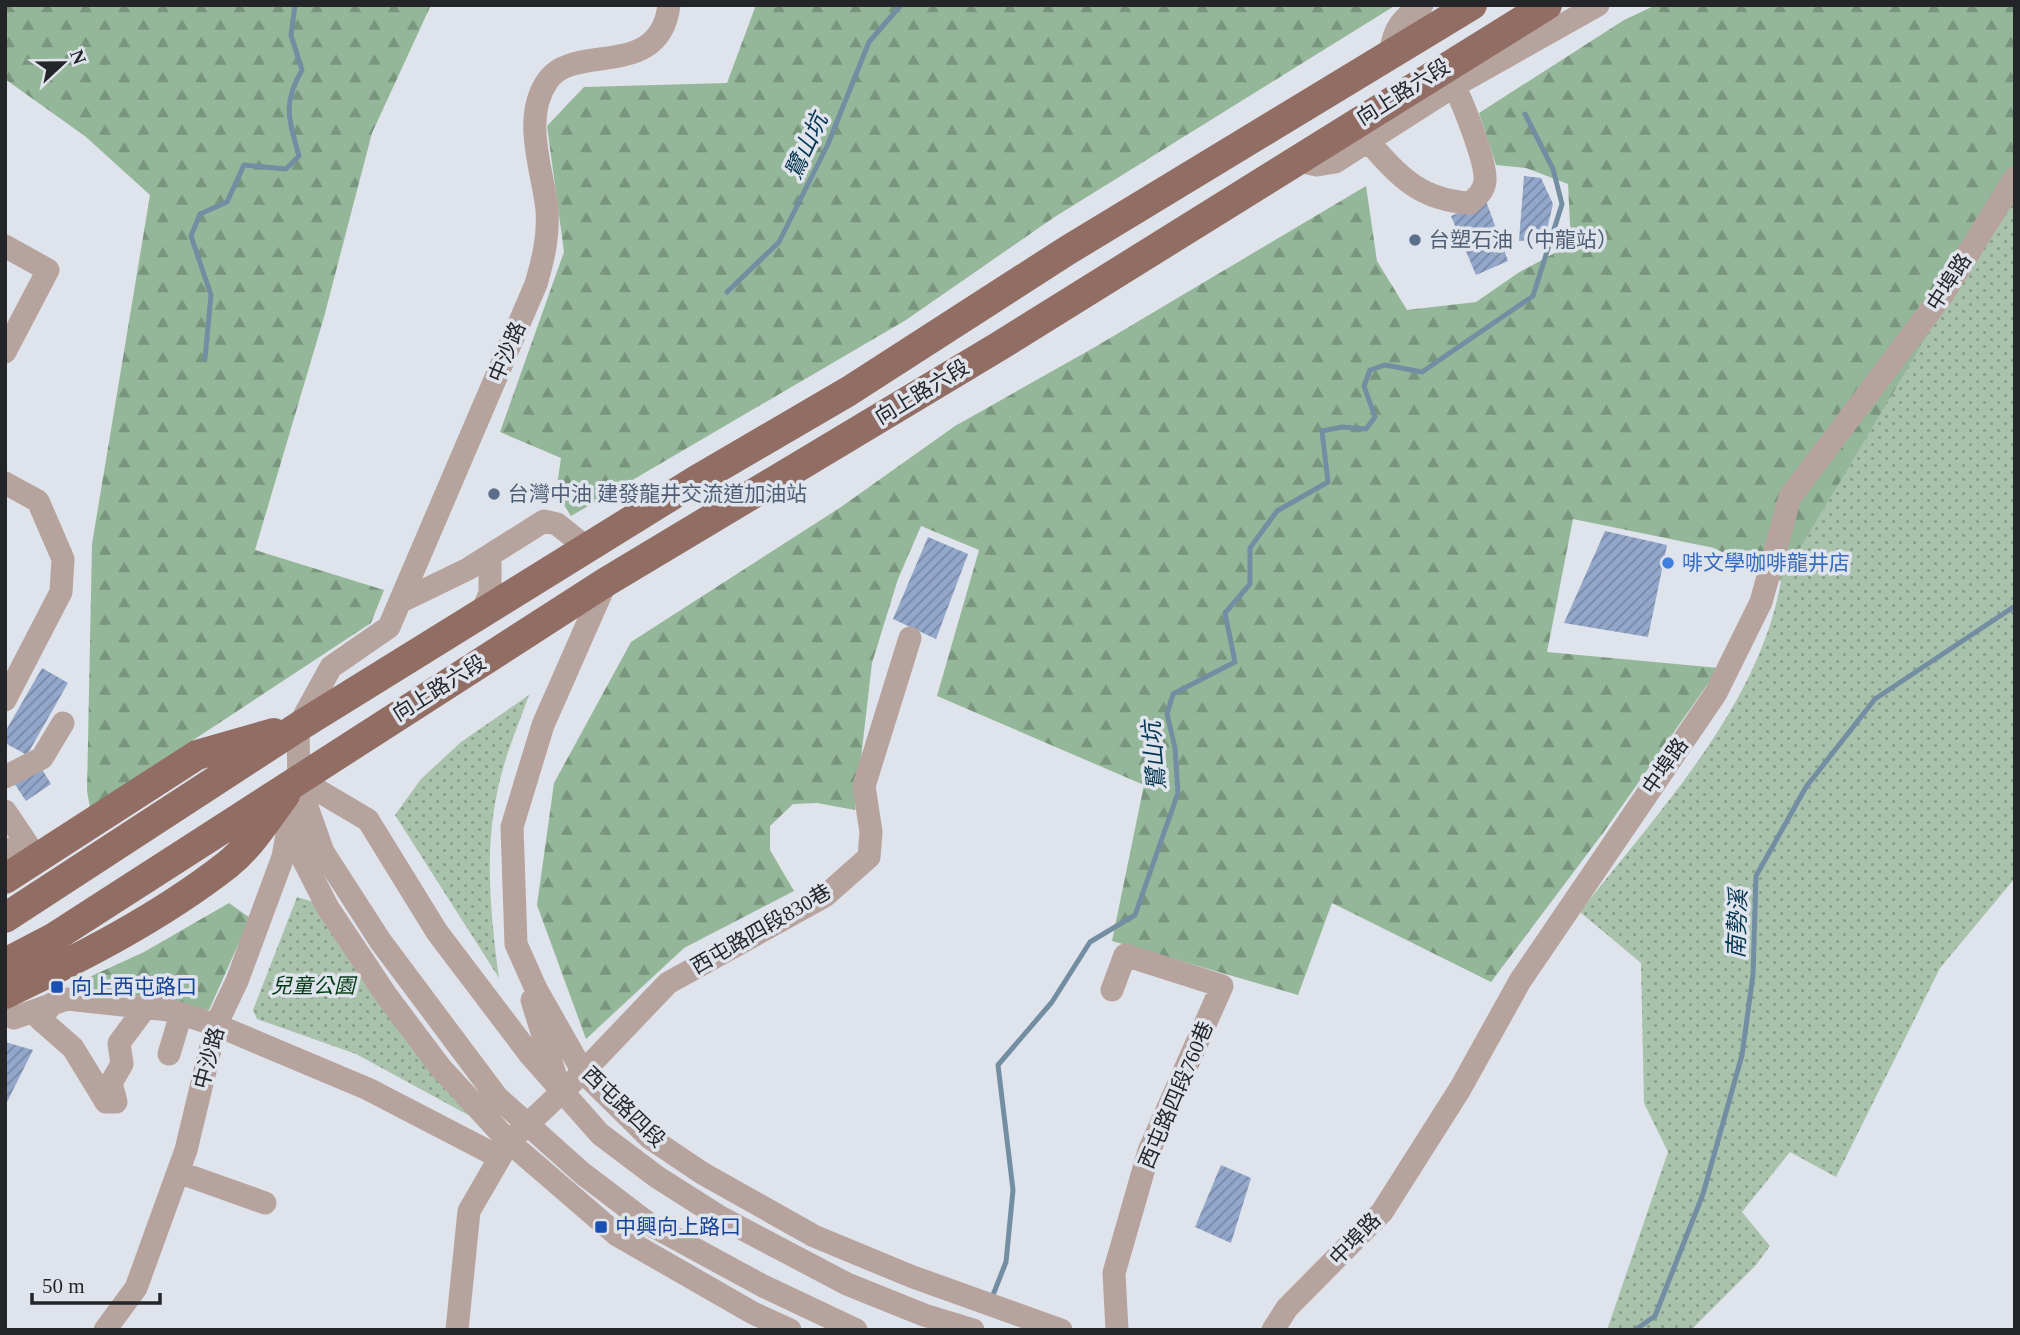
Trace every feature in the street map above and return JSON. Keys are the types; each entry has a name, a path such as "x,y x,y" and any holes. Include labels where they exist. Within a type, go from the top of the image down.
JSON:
{"main road":[{"name":"向上路六段","path":"5,918 298,727 587,548 849,391 1068,250 1472,5"},
{"name":"向上路六段","path":"5,963 53,938 297,778 606,582 1071,302 1294,160 1547,5"},
{"name":"向上路六段","path":"5,879 197,755 298,727"},
{"name":"向上路六段","path":"10,1006 228,864 255,835 297,778"}],"street":[{"name":"中沙路","path":"298,727 331,667 388,627 402,601 536,284 545,254 547,213 535,135 536,112 548,80 564,66 629,55 651,42 668,19 669,5"},
{"path":"1391,52 1392,35 1403,18 1422,5"},
{"path":"1294,160 1317,165 1335,162 1454,86 1598,5"},
{"path":"1367,140 1392,169 1425,194 1470,203 1481,193 1486,179 1464,107 1454,86"},
{"name":"中埠路","path":"1273,1330 1287,1308 1382,1212 1413,1165 1467,1078 1526,971 1716,693 1761,602 1790,497 1943,294 2015,178"},
{"path":"5,246 48,270 5,352"},
{"path":"5,483 38,501 63,559 61,592 14,662 5,700"},
{"path":"402,601 441,584 544,521 557,524 587,548"},
{"path":"481,614 488,602 490,555"},
{"name":"西屯路四段","path":"606,582 543,725 512,827 516,944 536,989 583,1072 650,1138 702,1172 814,1236 913,1277 1061,1330"},
{"name":"西屯路四段830巷","path":"583,1072 668,983 825,896 869,857 871,832 864,786 910,638"},
{"path":"5,777 42,758 63,723"},
{"path":"298,727 300,853 328,908 420,1041 504,1150"},
{"name":"中沙路","path":"114,1326 136,1288 178,1172 216,1025 237,981 283,857 297,778"},
{"path":"297,778 323,852 381,942 461,1053 497,1097 582,1173 649,1224 763,1286 856,1330"},
{"name":"西屯路四段","path":"297,778 368,820 437,932 559,1091 600,1134 657,1177 720,1217 847,1284 924,1315 973,1330"},
{"path":"7,818 36,858"},
{"path":"5,849 36,858"},
{"path":"516,944 559,1091"},
{"name":"西屯路四段760巷","path":"1112,990 1125,954 1222,986 1149,1151 1114,1273 1116,1330"},
{"path":"10,1006 52,1004 67,999 181,1014 216,1025 504,1150 617,1235 741,1307 790,1330"},
{"path":"52,1004 40,1019 73,1048 88,1068 106,1102 116,1102 111,1083 122,1064 119,1044 145,1008"},
{"path":"169,1055 181,1014"},
{"path":"457,1330 469,1211 504,1150 559,1091 583,1072"},
{"path":"178,1172 265,1203"}],"green space":[{"path":"5,5 431,5 372,133 324,317 255,550 384,590 371,623 90,808 87,791 92,544 150,195 86,137 5,79"},
{"path":"756,5 1396,5 1053,218 906,320 571,516 556,492 561,458 500,432 564,252 547,126 584,87 727,83"},
{"path":"1656,5 2015,5 2015,188 1781,581 1714,548 1573,519 1547,652 1719,668 1603,833 1491,982 1332,903 1298,995 1112,941 1144,785 937,696 979,550 921,526 898,579 872,663 855,810 817,803 793,804 770,826 770,850 794,891 684,948 586,1039 537,905 554,783 631,642 841,507 955,426 1095,347 1366,186 1377,261 1407,310 1476,302 1518,273 1571,244 1568,184 1526,168 1496,165 1479,113 1624,20"},
{"path":"2015,187 2015,878 1940,968 1836,1177 1790,1152 1742,1212 1770,1246 1756,1265 1691,1330 1607,1330 1668,1152 1644,1103 1641,963 1580,912 1671,797 1728,715 1751,672 1769,627 1781,581"},
{"path":"529,695 504,766 492,826 491,902 499,978 395,815 421,779 461,742"},
{"name":"兒童公園","path":"297,897 314,902 481,1122 356,1054 257,1019 253,1010"},
{"path":"229,903 250,918 209,1010 69,995 85,979 144,952"}],"building":[{"path":"1524,176 1541,178 1553,204 1545,238 1519,241"},
{"path":"1486,201 1508,261 1476,275 1451,216"},
{"path":"1605,531 1667,545 1648,637 1564,623"},
{"path":"928,537 968,554 936,639 893,619"},
{"path":"42,668 68,683 27,755 5,743 5,732"},
{"path":"40,766 51,784 26,801 14,783"},
{"path":"5,1042 33,1050 5,1106"},
{"path":"1221,1165 1251,1178 1231,1243 1195,1227"}],"waterway":[{"name":"鷺山坑","path":"205,359 211,295 191,236 200,214 227,202 244,165 286,169 299,156 289,112 292,93 302,70 291,35 295,5"},
{"name":"鷺山坑","path":"727,292 779,242 828,144 869,42 901,5"},
{"name":"鷺山坑","path":"993,1295 1006,1262 1013,1190 998,1065 1052,1002 1090,942 1135,915 1178,793 1175,748 1167,714 1173,694 1235,662 1225,613 1250,584 1250,548 1277,511 1328,482 1322,431 1342,427 1366,429 1375,417 1364,386 1370,370 1385,365 1422,372 1533,296 1562,204 1553,169 1525,114"},
{"name":"南勢溪","path":"1635,1330 1655,1316 1703,1194 1742,1055 1753,975 1756,876 1806,787 1875,699 2015,606"}],"place":[{"name":"台塑石油（中龍站）","path":"1415,240"},
{"name":"台灣中油 建發龍井交流道加油站","path":"494,494"},
{"name":"啡文學咖啡龍井店","path":"1668,563"},
{"name":"向上西屯路口","path":"57,987"},
{"name":"中興向上路口","path":"601,1227"}]}
